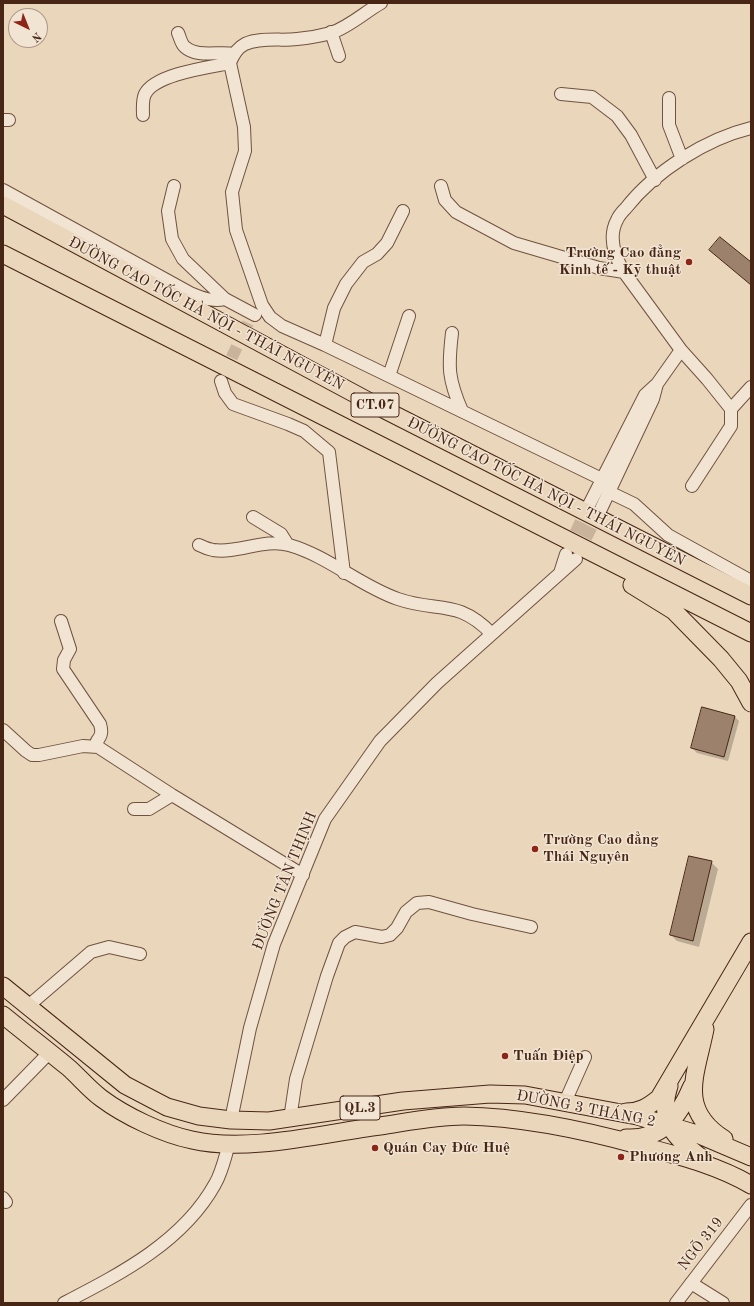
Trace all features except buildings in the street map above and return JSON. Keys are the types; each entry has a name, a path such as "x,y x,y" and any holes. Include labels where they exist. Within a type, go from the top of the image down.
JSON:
{"highway":[{"name":"ĐƯỜNG CAO TỐC HÀ NỘI - THÁI NGUYÊN","path":"3,206 385,410 751,596"},
{"name":"CT.07","path":"3,254 370,439 751,634"},
{"path":"370,439 498,516 628,582 674,611 721,659 739,681 751,703"},
{"path":"611,1111 637,1112 650,1106 659,1098 673,1072 708,1018 751,942"},
{"name":"ĐƯỜNG 3 THÁNG 2","path":"3,986 125,1085 166,1107 199,1116 231,1120 269,1121 403,1101 463,1095 525,1095 611,1111 668,1125 697,1134 749,1156"},
{"name":"ĐƯỜNG 3 THÁNG 2","path":"3,1015 70,1069 102,1099 170,1134 194,1141 229,1144 280,1140 418,1120 461,1116 505,1118 572,1129 666,1151 716,1169 751,1185"},
{"path":"708,1018 695,1078 693,1103 698,1116 719,1136 749,1156"},
{"path":"70,1069 83,1052"},
{"path":"673,1072 664,1106 668,1125 679,1139 716,1169"},
{"path":"604,1136 631,1138 647,1136 659,1132 668,1125 686,1099 695,1078"}],"street":[{"path":"143,115 145,94 152,85 181,74 232,59 246,44 264,40 297,39 331,32 381,3"},
{"path":"178,32 184,46 194,53 223,52 232,59 244,127 245,151 232,192 236,230 262,305 270,317 282,326 325,345 601,478 610,488 634,504 668,535 751,581"},
{"path":"331,32 339,56"},
{"path":"561,94 592,97 616,116 631,135 655,180"},
{"path":"669,98 669,125 682,159"},
{"path":"692,486 731,426 731,409 707,378 681,350 624,272 616,260 613,238 617,220 636,195 682,159 699,148 734,132 751,128"},
{"path":"174,186 168,212 172,239 183,259 225,299 251,319 262,305"},
{"path":"440,186 444,200 456,212 514,243 582,264 624,272"},
{"path":"3,190 190,293 215,301 225,299"},
{"path":"325,345 334,308 346,284 363,262 376,254 387,243 403,211"},
{"path":"389,376 409,316"},
{"path":"452,333 450,369 452,388 462,411"},
{"path":"657,384 653,399 610,488 594,508 601,478 645,395 657,384 681,350"},
{"path":"221,381 225,393 233,404 299,429 329,452 344,573"},
{"path":"731,409 751,387"},
{"path":"253,517 281,534 288,545"},
{"path":"199,545 213,550 224,550 271,544 288,545 314,556 376,590 399,600 452,608 470,614 492,634"},
{"name":"ĐƯỜNG TÂN THỊNH","path":"231,1120 250,1028 274,944 325,819 380,741 437,683 559,574 571,556"},
{"path":"61,621 70,649 64,660 63,669 100,724 102,730 101,736 97,741 98,747"},
{"path":"3,730 32,755 39,755 83,746 98,747 172,795 303,875"},
{"path":"134,809 149,809 172,795"},
{"path":"290,1119 296,1079 327,976 339,943 345,937 355,932 382,938 390,935 397,928 406,912 417,903 429,902 472,914 531,927"},
{"path":"27,1007 90,952 109,947 140,954"},
{"path":"3,1100 49,1053"},
{"path":"566,1102 585,1057"},
{"path":"64,1303 122,1272 157,1247 187,1222 216,1183 229,1144"},
{"name":"NGÕ 319","path":"676,1303 751,1205"},
{"path":"691,1283 723,1303"}],"tunnel":[{"path":"224,374 248,323"},
{"path":"568,549 588,506"},
{"path":"578,554 599,512"}],"place":[{"name":"Trường Cao đẳng Kinh tế - Kỹ thuật","path":"689,262"},
{"name":"Trường Cao đẳng Thái Nguyên","path":"535,849"},
{"name":"Tuấn Điệp","path":"505,1056"},
{"name":"Quán Cay Đức Huệ","path":"375,1148"},
{"name":"Phương Anh","path":"621,1157"}]}
